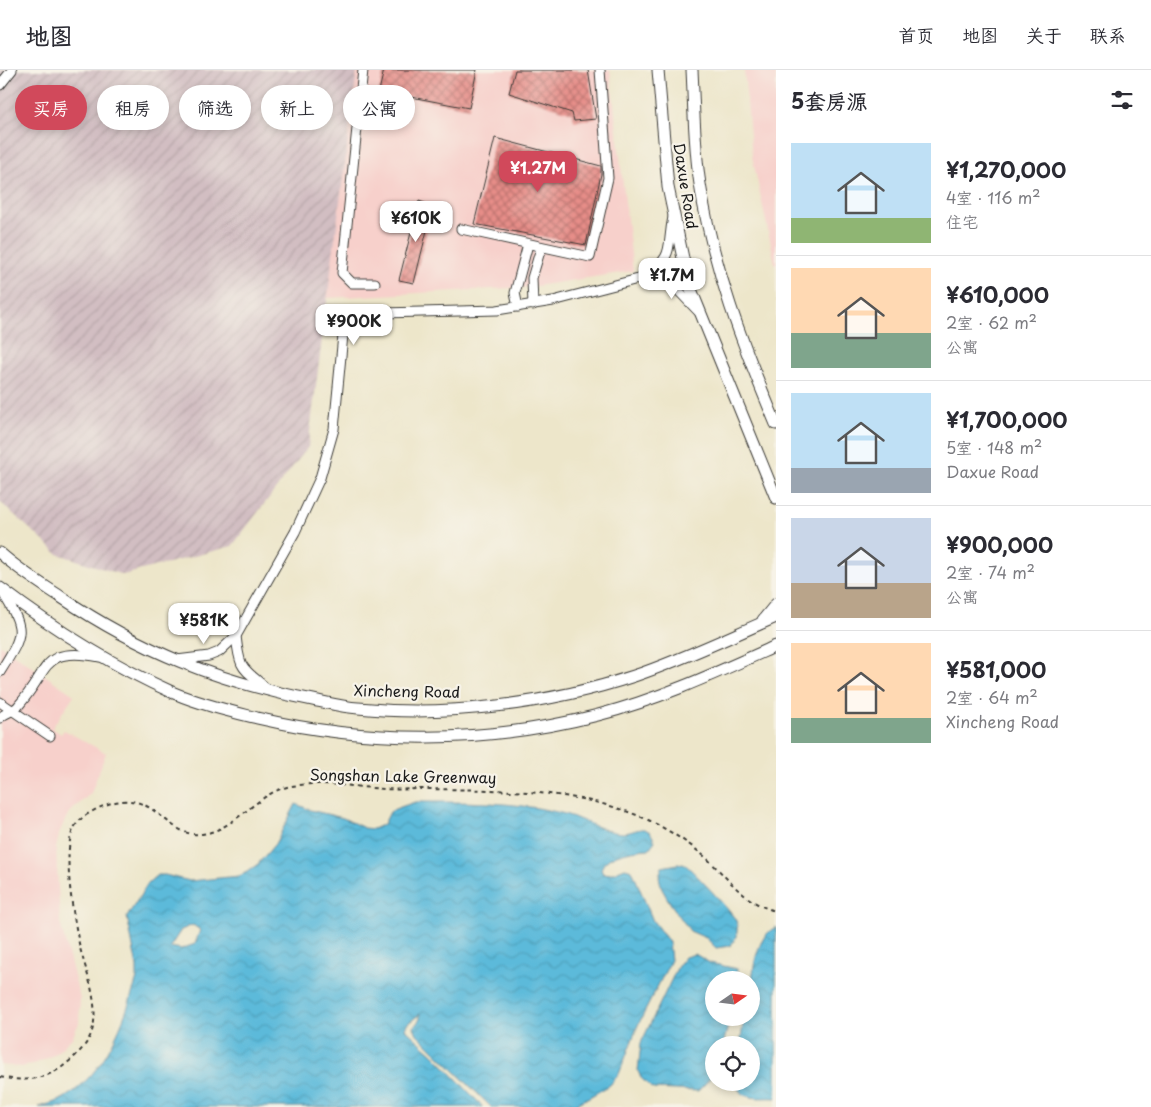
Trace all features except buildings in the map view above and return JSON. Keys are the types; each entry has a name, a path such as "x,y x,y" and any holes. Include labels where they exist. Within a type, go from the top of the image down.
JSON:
{"main road":[{"name":"Daxue Road","path":"658,70 667,178 688,282 776,498"},
{"name":"Daxue Road","path":"692,70 700,184 719,272 746,354 776,424"},
{"name":"Xincheng Road","path":"0,553 32,578 113,631 175,660 246,685 358,708 408,710 468,708 526,701 584,690 633,676 776,617"},
{"path":"0,589 59,631 105,658 175,693 223,709 320,731 386,738 487,735 567,722 644,702 692,684 776,646"},
{"path":"758,624 776,604"},
{"path":"752,657 776,654"}],"street":[{"path":"0,85 12,70"},
{"path":"363,70 342,272 352,282 375,283"},
{"path":"461,228 541,248 590,257 608,178 600,70"},
{"path":"175,660 209,656 219,652 236,636 295,532 320,478 334,429 345,314 497,310 533,305 646,277 664,262 669,251 674,215"},
{"path":"518,307 515,293 528,244"},
{"path":"533,305 532,278 541,248"},
{"path":"646,277 670,282 700,313"},
{"path":"0,589 18,621 20,634 18,644 0,672"},
{"path":"236,636 238,658 244,670 269,690"},
{"path":"0,718 20,705 52,659 75,654 105,658"},
{"path":"0,702 50,736"}],"path":[{"name":"Songshan Lake Greenway","path":"0,1076 26,1080 57,1070 79,1052 90,1035 94,1004 74,920 69,850 73,830 83,817 97,808 117,803 132,801 142,803 185,832 201,834 225,825 273,792 297,786 329,784 386,789 512,790 570,796 636,814 657,824 704,856 747,898 776,911"}],"shaded area":[{"path":"0,70 357,70 355,85 343,85 343,130 349,130 308,447 232,546 123,575 58,554 0,502"},
{"path":"357,70 610,70 633,271 529,287 326,298 349,130 415,130 415,85 355,85"},
{"path":"744,70 776,70 776,268 752,156"},
{"path":"0,645 74,695 52,728 61,734 64,730 106,753 91,793 68,814 60,831 56,848 60,922 80,999 79,1023 72,1038 54,1055 37,1063 22,1067 0,1065"}],"water":[{"path":"415,802 504,804 540,808 565,814 615,832 626,833 645,829 650,832 655,841 649,849 622,853 609,859 601,869 603,874 613,873 625,868 632,870 653,921 669,942 671,960 638,1025 619,1074 610,1085 572,1107 491,1107 417,1034 414,1027 420,1019 420,1014 407,1024 405,1029 434,1055 483,1107 39,1107 61,1100 79,1087 102,1061 111,1045 126,1012 137,978 137,967 127,917 148,883 157,875 190,881 239,876 247,872 258,864 275,844 296,804 310,810 343,818 364,828 373,829 384,824 390,812","holes":["193,925 200,930 195,944 181,949 170,947 181,930"]},
{"path":"683,863 711,890 734,917 737,928 734,941 730,946 716,948 706,938 690,931 662,889 659,877 662,867"},
{"path":"776,927 776,1098 758,1098 746,1096 740,1091 760,1091 760,1036 741,1036 743,1026 760,1026 760,971 754,971 757,954 767,933"},
{"path":"695,954 710,963 737,969 737,971 705,971 705,1026 728,1026 725,1036 705,1036 705,1084 698,1091 653,1089 641,1078 638,1071 641,1043 678,966 685,957"}]}
